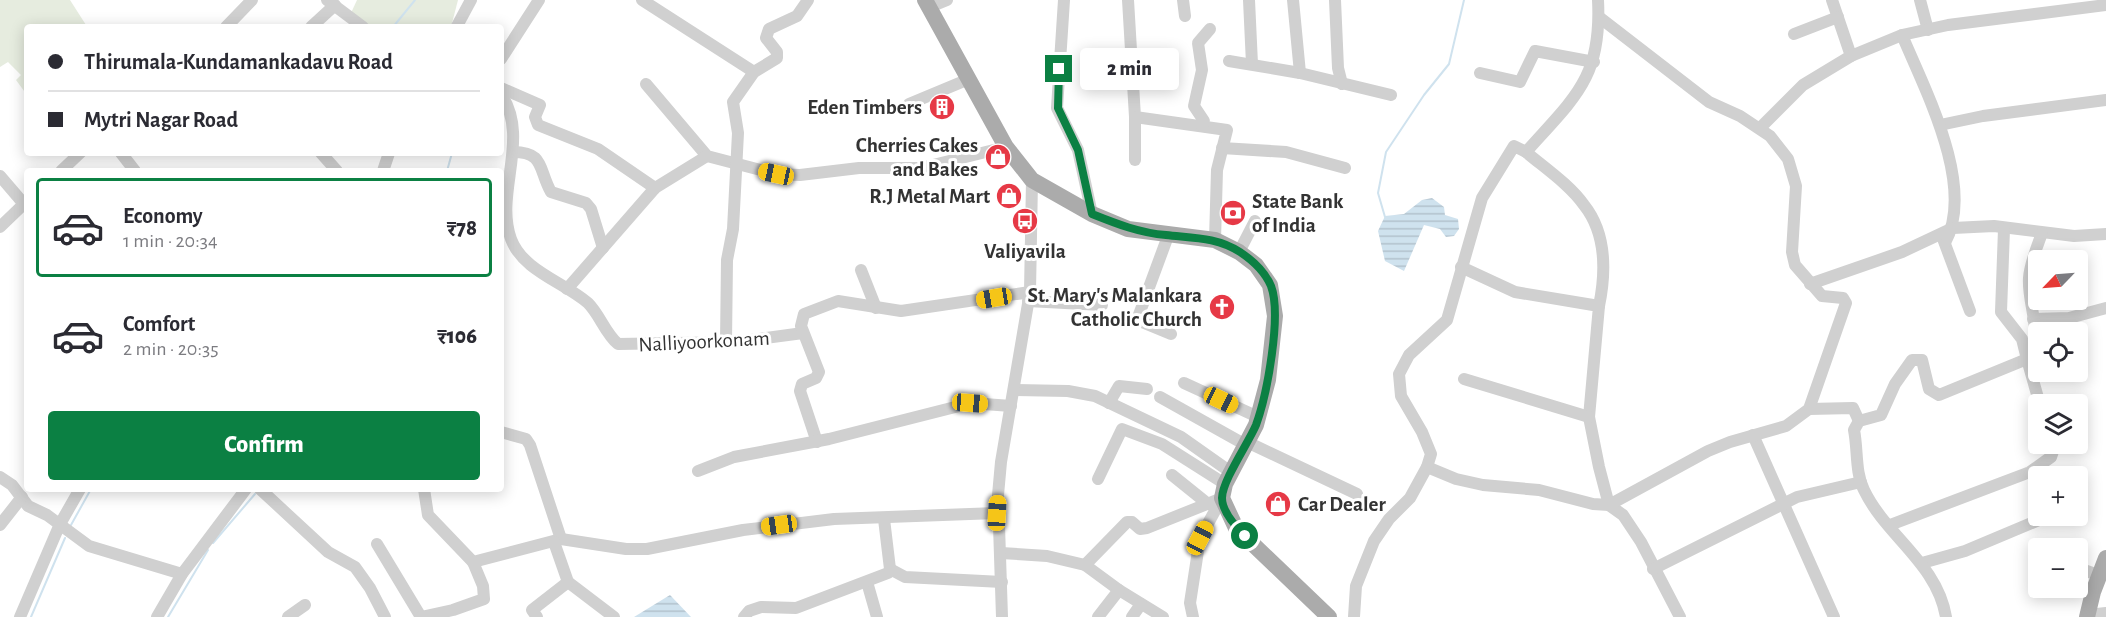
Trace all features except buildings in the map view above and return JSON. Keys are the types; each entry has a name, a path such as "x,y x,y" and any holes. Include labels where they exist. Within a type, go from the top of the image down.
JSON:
{"main road":[{"path":"927,3 1006,147 1032,180 1092,214 1128,229 1167,236 1192,236 1215,240 1239,252 1264,275 1273,296 1275,316 1268,380 1258,417 1222,490 1236,528 1329,617"},
{"path":"2087,616 2098,575 2106,558"}],"street":[{"path":"233,24 252,0"},
{"path":"459,24 471,0"},
{"path":"504,54 539,0"},
{"path":"642,0 754,72"},
{"path":"726,342 727,260 733,229 738,133 733,102 754,72 774,61 778,55 766,38 769,29 796,16 808,0"},
{"path":"927,3 946,0"},
{"path":"1064,0 1058,108 1078,150 1092,214"},
{"path":"1128,0 1135,160"},
{"path":"1182,0 1185,16"},
{"path":"1249,0 1252,64"},
{"path":"1293,0 1300,73"},
{"path":"1335,0 1338,68 1342,84"},
{"path":"1526,152 1574,100 1586,82 1594,62 1599,39 1598,0"},
{"path":"1832,0 1851,56"},
{"path":"1920,0 1928,30"},
{"path":"314,24 331,3 359,24"},
{"path":"1760,128 1803,85 1851,56 1902,35 2106,5"},
{"path":"1599,17 1709,102 1760,128 1788,159 1797,186 1792,252 1798,271 1822,296 1843,298 1846,303 1809,409 1786,426 1708,451 1609,505"},
{"path":"1794,34 1838,17"},
{"path":"1202,126 1204,121 1194,106 1202,70 1198,43 1210,29"},
{"path":"1902,35 1940,125 1950,157 1946,235 1970,311"},
{"path":"1480,73 1520,82 1535,51 1594,62"},
{"path":"1229,61 1300,73 1391,95"},
{"path":"909,104 969,79"},
{"path":"646,84 707,156 776,174 800,175 859,168 921,168 1006,147"},
{"path":"504,89 540,105 535,117 538,125 598,148 655,188"},
{"path":"1940,125 1983,116 2106,100"},
{"name":"Nalliyoorkonam","path":"504,103 509,118 513,152 506,218 510,237 526,261 591,307 611,338 623,345 726,342 803,333"},
{"path":"1134,117 1227,130 1217,170 1215,240"},
{"path":"1354,617 1356,586 1374,541 1389,519 1410,498 1427,467 1431,454 1401,396 1399,374 1409,355 1447,320 1482,198 1514,146 1526,152 1585,205 1601,238 1605,276 1599,306 1589,417 1609,505"},
{"path":"1222,148 1286,152 1345,168"},
{"path":"513,152 526,152 536,157 551,192 586,203 591,209 603,249"},
{"path":"64,168 77,156"},
{"path":"123,156 133,168"},
{"path":"324,156 334,168"},
{"path":"567,289 655,188 707,156"},
{"path":"0,176 24,201"},
{"path":"1002,617 1001,553 997,513 1001,462 1029,297 1032,180"},
{"path":"0,227 24,205"},
{"path":"1239,252 1255,221"},
{"path":"1810,284 1946,235 1994,226 2074,236 2106,234"},
{"path":"2004,229 2001,312 2022,339 2037,394"},
{"path":"1946,617 1934,583 1922,563 1872,504 1861,482 1854,430 1859,421 1881,414 1895,384 1912,360 1922,360 1929,389 1940,395 2026,359 2034,344 2029,277 2042,233"},
{"path":"1167,236 1137,320 1171,334"},
{"path":"1461,267 1515,292 1599,306"},
{"path":"861,270 876,308"},
{"path":"817,442 800,388 802,384 819,376 803,333 801,318 804,314 838,301 901,311 1029,297 1102,305"},
{"path":"2033,318 2069,318 2106,308"},
{"path":"1464,379 1589,417"},
{"path":"1184,383 1258,417"},
{"path":"1109,403 1119,386 1147,389"},
{"path":"1014,390 1068,391 1095,396 1181,437 1222,490"},
{"path":"1160,397 1246,443 1357,494"},
{"path":"698,471 734,457 817,442 970,403 1011,406"},
{"path":"1809,409 1852,408 1859,421"},
{"path":"1098,479 1122,429 1162,444 1222,490"},
{"path":"504,433 526,439 530,445 568,582 614,617"},
{"path":"1753,435 1786,504 1816,580 1834,617"},
{"path":"1890,525 2030,472 2052,454"},
{"path":"1427,467 1456,479 1483,485 1539,490 1593,504 1609,505 1623,515 1641,542 1653,569 1680,617"},
{"path":"1172,475 1222,490"},
{"path":"0,477 12,485 28,506 60,524 89,546 182,574"},
{"path":"1653,569 1811,493 1861,482"},
{"path":"1085,565 1127,522 1132,522 1140,529 1147,528 1222,490"},
{"path":"1193,617 1190,603 1200,538 1222,490"},
{"path":"20,617 60,524 78,492"},
{"path":"157,617 182,574 244,492"},
{"path":"263,492 328,552 355,567 370,588 385,617"},
{"path":"377,544 421,617 462,612 484,599 483,586 473,562 428,514 424,492"},
{"path":"0,525 22,497"},
{"path":"473,562 558,541 626,549 647,549 779,525 834,519 884,519 997,513"},
{"path":"884,519 890,569"},
{"path":"1922,563 1965,551 2028,525"},
{"path":"1001,553 1047,556 1085,565 1119,590 1163,617"},
{"path":"748,615 761,607 790,612 867,582 890,569"},
{"path":"890,569 905,577 1002,582"},
{"path":"2088,571 2098,575"},
{"path":"537,617 532,610 568,582"},
{"path":"867,582 877,617"},
{"path":"1098,617 1119,590"},
{"path":"1132,617 1141,604"},
{"path":"288,617 305,605"},
{"path":"2087,616 2106,613"}],"shaded area":[{"path":"0,0 70,0 85,24 24,24 24,91 16,80 21,75 8,62 0,67"},
{"path":"357,0 458,0 452,24 364,24 351,13"}],"water":[{"path":"1432,198 1444,207 1445,215 1458,219 1459,229 1454,236 1446,237 1440,229 1424,225 1404,271 1385,261 1378,231 1385,216 1404,214 1422,200"},
{"path":"670,595 691,617 634,617"}],"waterway":[{"path":"395,24 415,0"},
{"path":"1385,217 1378,193 1386,152 1424,95 1449,64 1464,0"},
{"path":"448,168 451,156"},
{"path":"71,525 89,492"},
{"path":"213,543 255,494"},
{"path":"31,617 65,538"},
{"path":"168,617 208,550"}],"place":[{"name":"Eden Timbers","path":"942,107"},
{"name":"Cherries Cakes and Bakes","path":"998,157"},
{"name":"R.J Metal Mart","path":"1009,196"},
{"name":"State Bank of India","path":"1233,213"},
{"name":"Valiyavila","path":"1025,221"},
{"name":"St. Mary's Malankara Catholic Church","path":"1222,307"},
{"name":"Car Dealer","path":"1278,504"}],"route":[{"path":"1059,69 1058,108 1078,150 1088,185 1092,214 1128,229 1167,236 1192,236 1215,240 1256,264 1270,285 1275,316 1268,380 1256,424 1225,484 1222,498 1227,514 1236,528 1245,536"}]}
